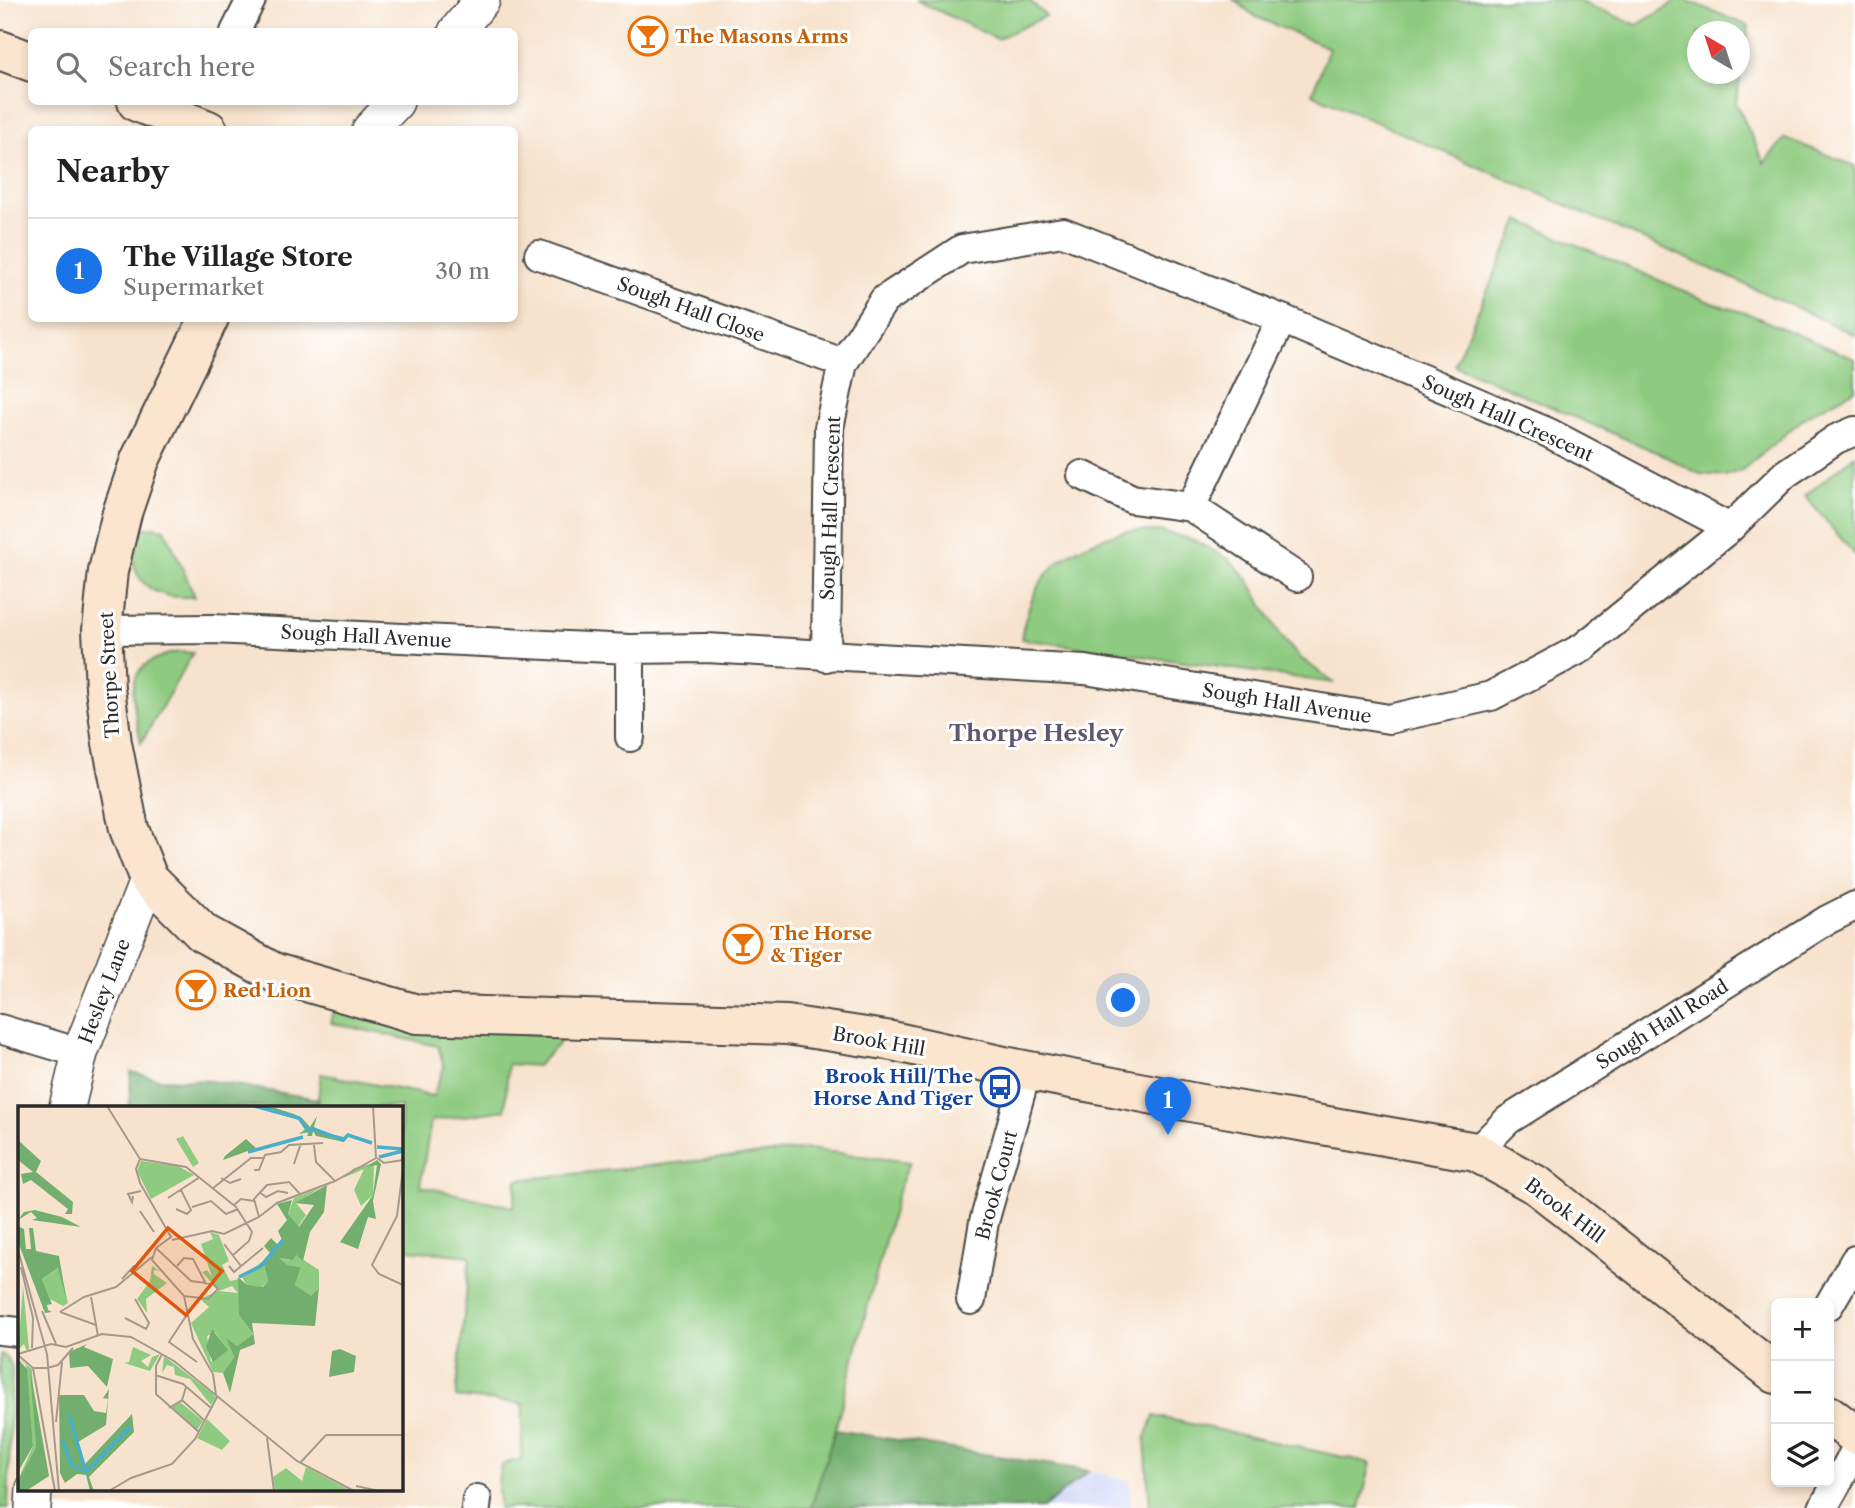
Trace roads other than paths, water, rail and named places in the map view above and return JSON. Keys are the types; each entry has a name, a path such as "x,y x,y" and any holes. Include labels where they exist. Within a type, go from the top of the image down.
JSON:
{"main road":[{"path":"0,50 28,60"},
{"path":"149,105 199,117"},
{"name":"Thorpe Street","path":"148,878 129,829 120,790 105,688 102,630 107,571 122,513 141,460 207,322"},
{"name":"Brook Hill","path":"148,878 203,933 275,973 417,1014 787,1025 892,1041 1196,1103 1476,1152 1538,1186 1771,1370"},
{"path":"1834,1419 1855,1436"}],"street":[{"path":"237,28 251,0"},
{"path":"459,28 482,0"},
{"path":"374,126 393,105"},
{"name":"Sough Hall Crescent","path":"826,657 829,428 843,363 884,300 962,249 1063,232 1282,319 1549,433 1730,528"},
{"name":"Sough Hall Close","path":"539,255 843,363"},
{"path":"1191,507 1282,319"},
{"name":"Sough Hall Avenue","path":"102,630 213,629 630,649 706,648 1085,670 1389,719 1491,696 1582,648 1730,528 1785,474 1836,439 1855,431"},
{"path":"1082,475 1132,499 1191,507 1297,578"},
{"path":"630,649 630,737"},
{"name":"Hesley Lane","path":"67,1106 80,1053 148,878"},
{"name":"Sough Hall Road","path":"1476,1152 1508,1120 1827,920 1855,906"},
{"path":"0,1029 80,1053"},
{"name":"Brook Court","path":"971,1300 984,1222 1027,1070"},
{"path":"1834,1298 1855,1260"},
{"path":"0,1330 18,1332"},
{"path":"1822,1508 1855,1451"},
{"path":"33,1508 34,1490"}],"place":[{"name":"The Masons Arms","path":"648,36"},
{"name":"The Horse & Tiger","path":"743,944"},
{"name":"Red Lion","path":"196,990"},
{"name":"Brook Hill/The Horse And Tiger","path":"1000,1087"},
{"name":"The Village Store","path":"1168,1135"}],"district":[{"name":"Thorpe Hesley","path":"1036,733"}]}
